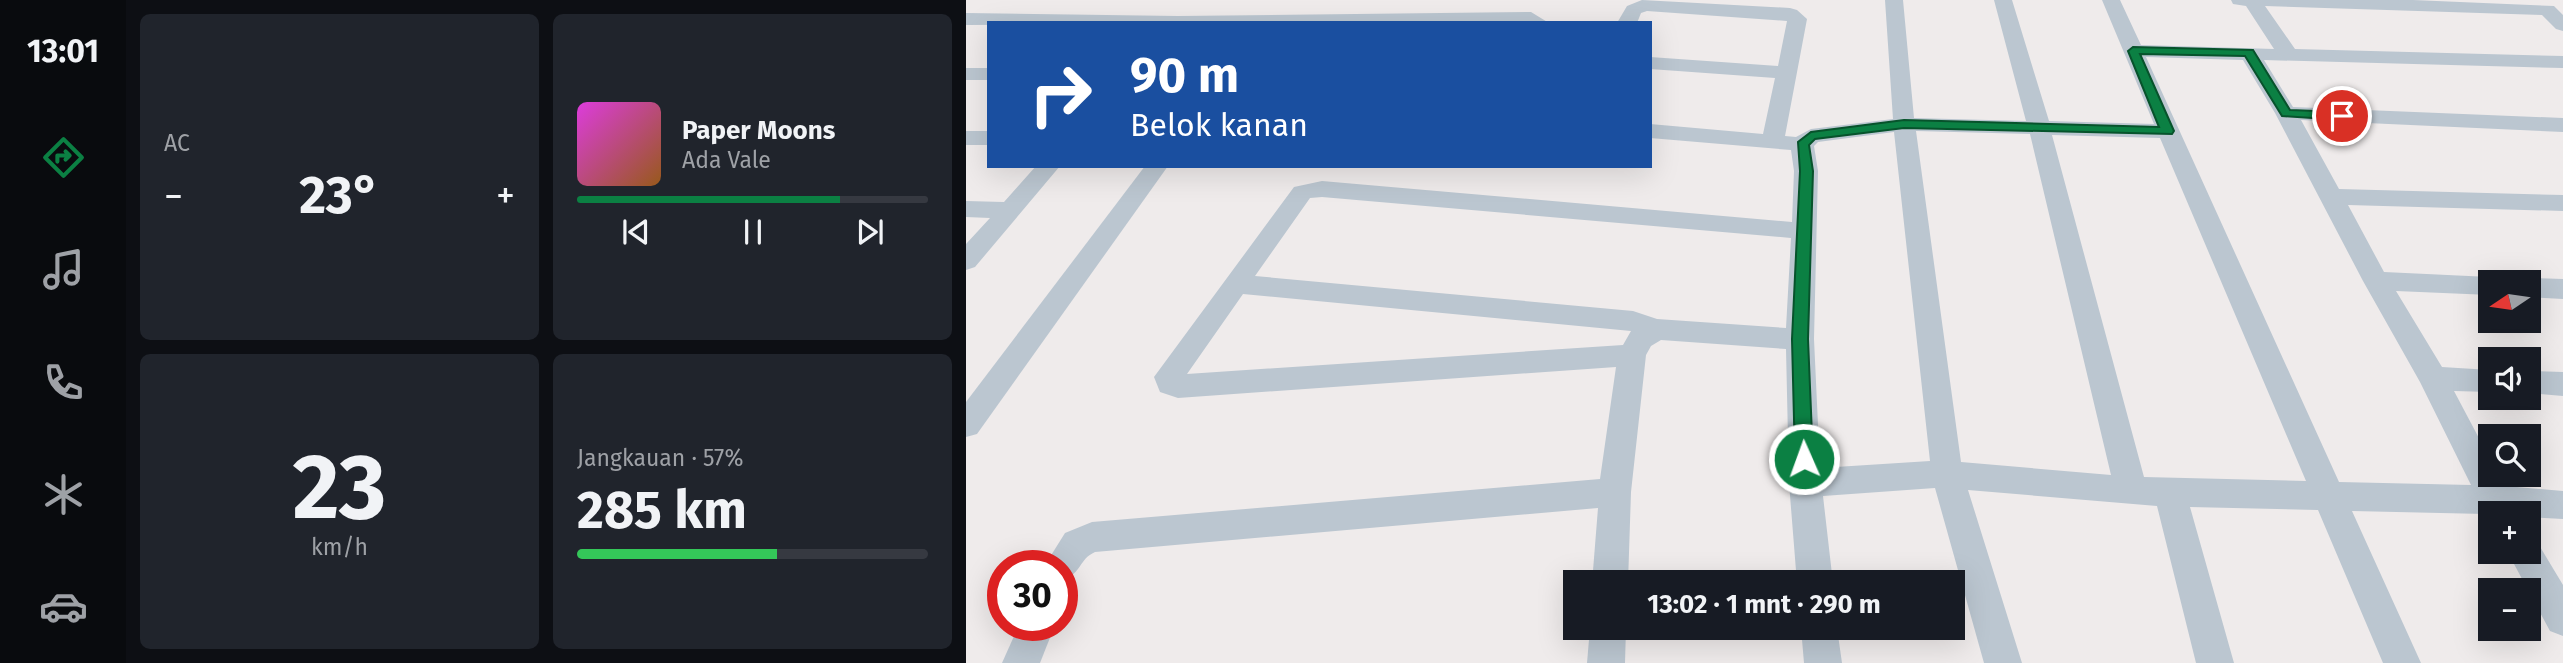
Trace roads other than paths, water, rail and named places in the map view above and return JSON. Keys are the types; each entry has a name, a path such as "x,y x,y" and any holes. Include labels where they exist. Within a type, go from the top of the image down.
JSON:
{"street":[{"path":"1178,21 1197,0"},
{"path":"1894,0 1904,124 1947,474 2003,663"},
{"path":"2003,0 2039,126 2131,491"},
{"path":"2111,0 2402,663"},
{"path":"2246,1 2547,10 2563,25"},
{"path":"2246,1 2288,54"},
{"path":"1628,21 1632,10 1637,6 1647,5 1790,14 1797,19 1773,142"},
{"path":"1266,21 1531,18 1536,21"},
{"path":"966,19 1107,21"},
{"path":"2133,51 2563,62"},
{"path":"2249,53 2286,113 2376,281 2433,378 2495,501"},
{"path":"1652,62 1788,73"},
{"path":"966,74 987,75"},
{"path":"2286,113 2563,125"},
{"path":"1652,131 1802,144 1811,136 1904,124 2167,131"},
{"path":"966,138 987,138"},
{"path":"1802,144 1806,171 1800,339 1805,483 1814,570"},
{"path":"966,261 1047,168"},
{"path":"966,425 1156,168"},
{"path":"1632,355 1178,386 1170,384 1169,377 1302,192 1322,189 1804,231"},
{"path":"2330,197 2563,203"},
{"path":"966,209 1012,210"},
{"path":"2376,281 2478,285"},
{"path":"1236,284 1633,321 1656,329 1800,339"},
{"path":"2541,288 2563,289"},
{"path":"1611,570 1615,492 1632,355 1640,340 1656,329"},
{"path":"2433,378 2478,380"},
{"path":"2541,383 2563,384"},
{"path":"1805,483 1947,474 2131,491 2478,505"},
{"path":"1073,550 1077,544 1092,537 1615,492"},
{"path":"2170,492 2215,663"},
{"path":"2541,505 2563,505"},
{"path":"2531,564 2563,619"},
{"path":"1606,663 1607,640"},
{"path":"1820,640 1823,663"},
{"path":"1021,663 1030,641"}]}
